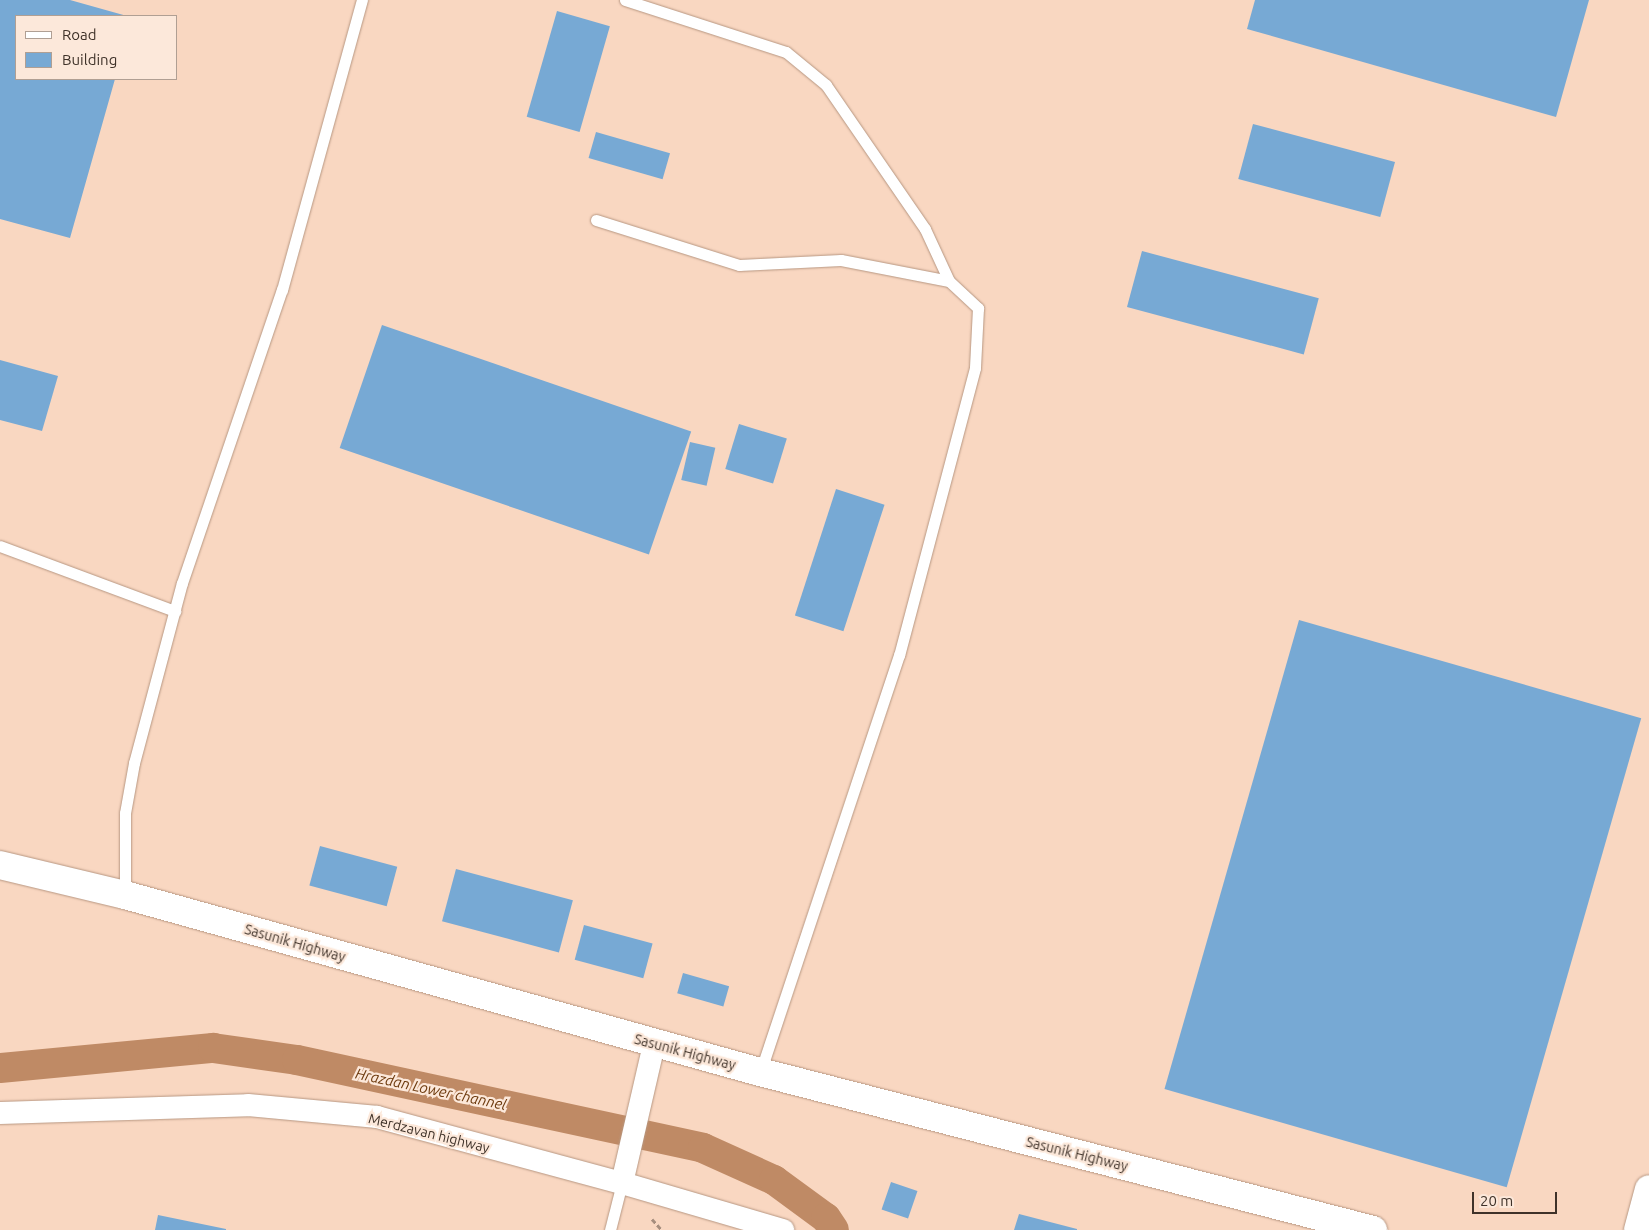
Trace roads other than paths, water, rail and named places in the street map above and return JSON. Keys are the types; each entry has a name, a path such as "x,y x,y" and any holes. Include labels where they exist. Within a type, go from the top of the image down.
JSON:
{"street":[{"name":"Sasunik Highway","path":"0,865 125,895 654,1044 1373,1230"},
{"path":"622,1183 654,1044"},
{"name":"Merdzavan highway","path":"0,1113 248,1105 377,1117 622,1183 783,1230"},
{"path":"1638,1230 1649,1189"}],"lane":[{"path":"125,895 127,805 134,763 175,611 282,290 362,0"},
{"path":"625,0 786,52 826,85 925,229 949,281 978,308 974,368 899,655 760,1072"},
{"path":"596,220 738,265 841,260 949,281"},
{"path":"0,546 175,611"},
{"path":"610,1230 622,1183"}],"waterway":[{"name":"Hrazdan Lower channel","path":"0,1068 213,1048 297,1060 703,1148 774,1180 826,1218 834,1230"}]}
